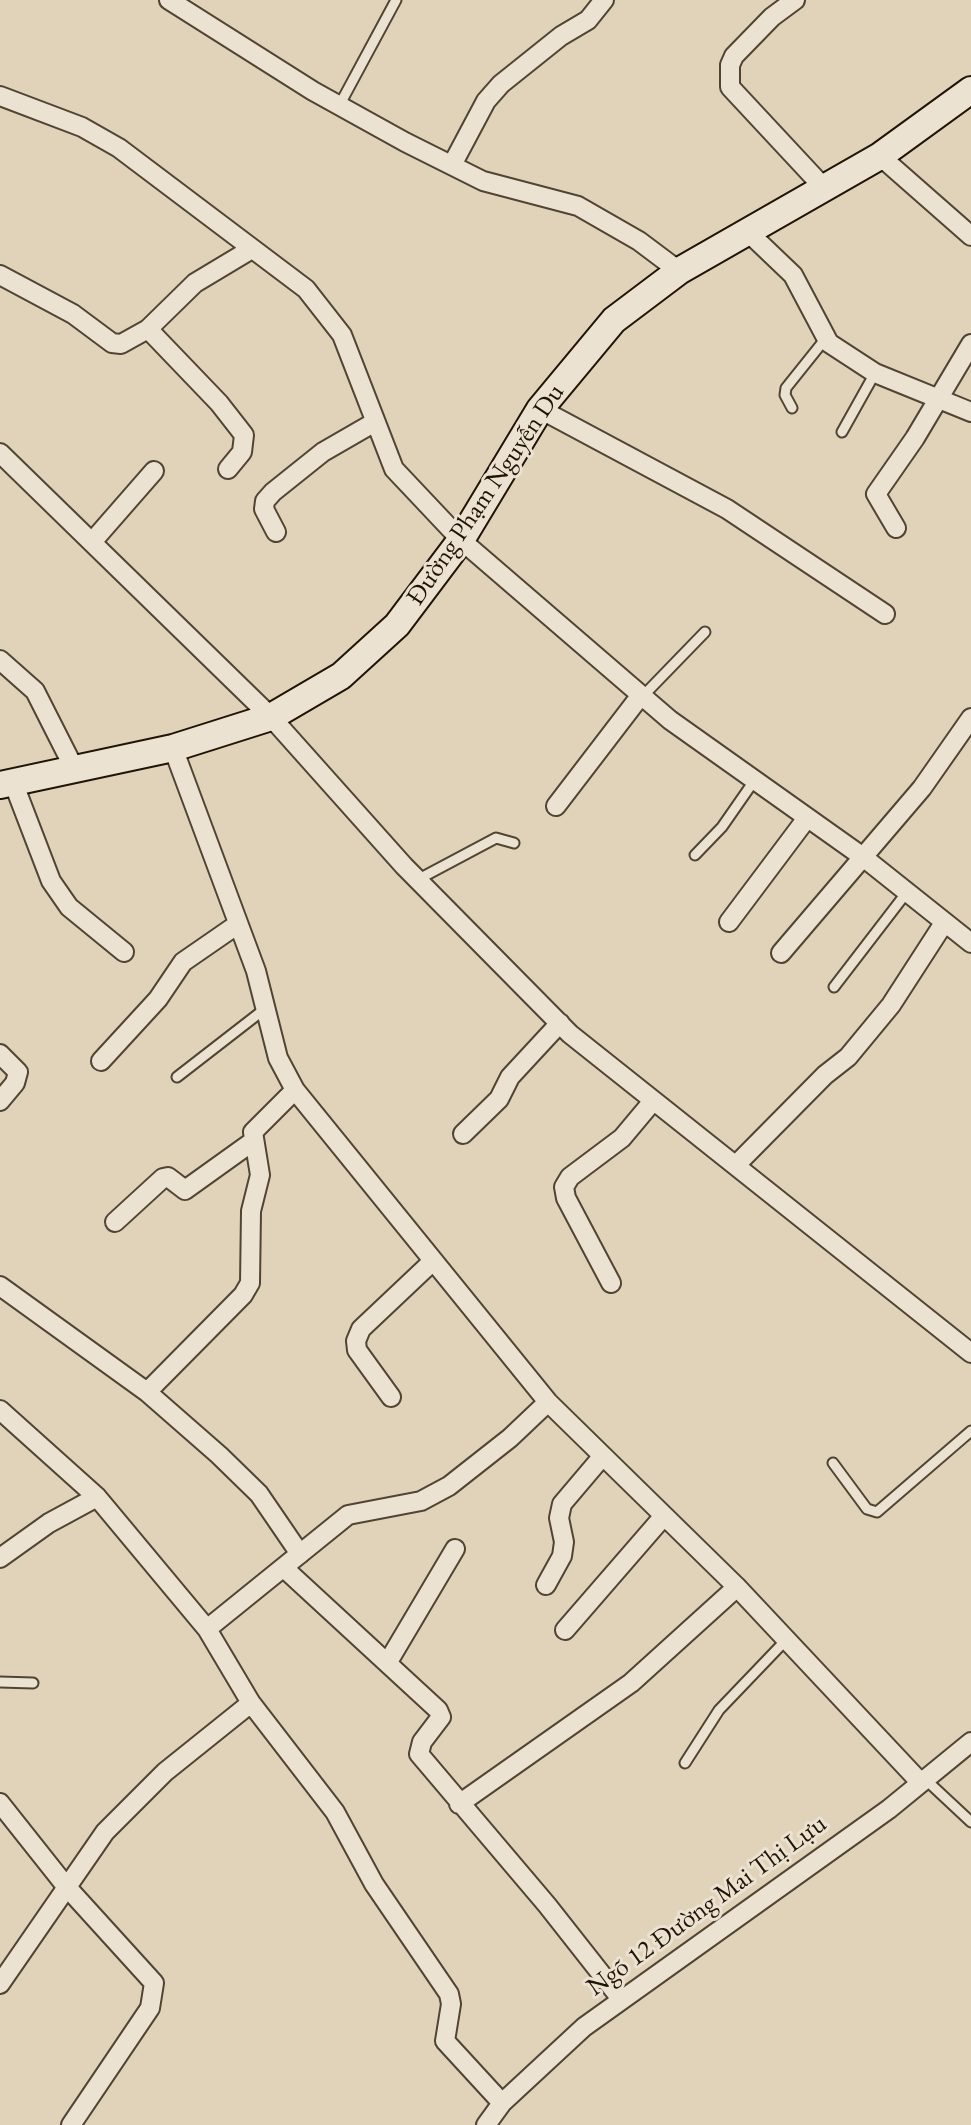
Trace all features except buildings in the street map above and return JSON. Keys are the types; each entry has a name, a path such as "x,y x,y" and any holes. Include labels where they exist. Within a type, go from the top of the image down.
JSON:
{"main road":[{"name":"Đường Phạm Nguyễn Du","path":"6,784 173,748 271,717 341,676 397,625 461,540 540,409 614,320 679,271 880,156 971,90"}],"street":[{"path":"169,0 339,106 483,181 578,206 639,241 679,271"},
{"path":"452,165 486,101 501,84 561,36 588,20 604,0"},
{"path":"795,0 772,17 734,56 730,65 730,87 825,189"},
{"path":"0,96 82,127 119,148 250,250 286,272 323,306 342,335 375,422 404,482 461,540 642,696 754,781 863,857 971,943"},
{"path":"880,156 971,236"},
{"path":"749,233 793,275 826,338 846,356 875,373 971,412"},
{"path":"0,275 73,314 112,343 127,343 148,329 195,283 250,250"},
{"path":"148,329 219,403 244,435 242,452 228,469"},
{"path":"896,528 876,494 915,438 971,344"},
{"path":"540,409 727,509 885,614"},
{"path":"276,532 264,509 265,501 273,492 323,452 375,422"},
{"path":"0,453 271,717 417,880 560,1023 653,1101 971,1353"},
{"path":"92,542 154,471"},
{"path":"0,660 35,691 74,768"},
{"path":"556,806 642,696"},
{"path":"781,953 922,788 971,718"},
{"path":"173,748 238,924 266,1008 278,1058 295,1090 548,1402 601,1458 737,1587 923,1781"},
{"path":"6,784 51,881 69,907 124,952"},
{"path":"729,922 807,818"},
{"path":"736,1165 848,1057 891,1005 944,923"},
{"path":"101,1061 158,999 183,962 238,924"},
{"path":"463,1134 499,1099 516,1069 560,1023"},
{"path":"0,1054 16,1068 18,1077 0,1101"},
{"path":"147,1392 250,1283 251,1211 260,1175 252,1142 259,1123 295,1090"},
{"path":"611,1283 566,1198 564,1187 570,1177 622,1138 653,1101"},
{"path":"115,1222 163,1178 168,1177 185,1190 252,1142"},
{"path":"391,1397 357,1350 356,1341 361,1329 433,1261"},
{"path":"0,1286 147,1392 259,1494 300,1554"},
{"path":"207,1629 348,1515 421,1501 449,1486 510,1438 548,1402"},
{"path":"0,1410 97,1497 207,1629 251,1703 328,1803 374,1884 449,1994 451,2004 445,2041 502,2103"},
{"path":"546,1585 562,1556 564,1542 559,1518 562,1504 601,1458"},
{"path":"0,1558 29,1535 97,1497"},
{"path":"565,1630 663,1517"},
{"path":"388,1662 455,1549"},
{"path":"285,1569 440,1713 439,1720 422,1742 419,1754 547,1905 621,1999"},
{"path":"459,1804 631,1683 737,1587"},
{"path":"0,1984 65,1885 105,1832 165,1772 251,1703"},
{"name":"Ngõ 12 Đường Mai Thị Lựu","path":"486,2125 502,2103 549,2057 621,1999 923,1781 971,1742"},
{"path":"0,1803 65,1885 148,1972 154,1992 150,2008 71,2125"}],"lane":[{"path":"339,106 396,0"},
{"path":"792,408 785,395 786,388 826,338"},
{"path":"842,432 875,373"},
{"path":"642,696 705,632"},
{"path":"695,855 722,827 754,781"},
{"path":"417,880 496,838 514,843"},
{"path":"834,987 907,892"},
{"path":"177,1077 266,1008"},
{"path":"833,1463 867,1509 877,1512 971,1431"},
{"path":"685,1763 719,1710 786,1640"},
{"path":"0,1682 33,1683"},
{"path":"923,1781 971,1822"}]}
